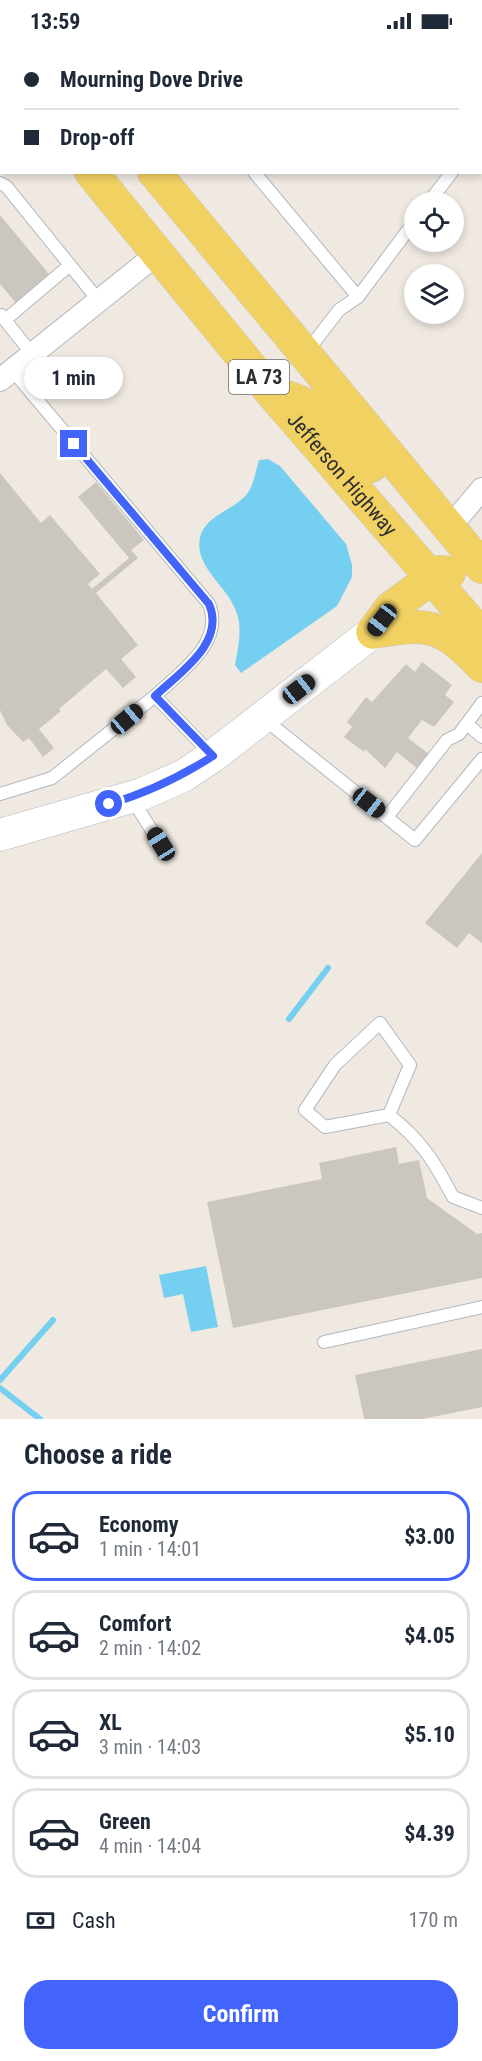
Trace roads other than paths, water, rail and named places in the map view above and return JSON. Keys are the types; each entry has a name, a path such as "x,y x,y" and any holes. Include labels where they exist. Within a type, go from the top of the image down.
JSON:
{"main road":[{"name":"Jefferson Highway","path":"93,174 271,392 482,636"},
{"name":"LA 73","path":"156,174 482,567"},
{"path":"271,392 307,404 345,436 426,528 448,547 482,567"},
{"path":"373,632 391,608 440,572 447,571 482,604"},
{"path":"373,632 402,627 432,628 458,643 482,666"}],"street":[{"path":"6,375 157,254"},
{"path":"450,527 482,489"},
{"path":"0,835 131,798 183,776 213,756 373,632"}],"lane":[{"path":"256,174 358,297"},
{"path":"437,192 450,174"},
{"path":"0,183 6,186 99,301"},
{"path":"305,354 339,310 358,297 404,235"},
{"path":"32,354 2,317 70,265"},
{"path":"0,794 52,778 155,696 206,646 213,623 209,604 6,375"},
{"path":"155,696 213,756"},
{"path":"387,817 447,740 459,734 482,703"},
{"path":"262,717 416,840 482,759"},
{"path":"467,724 482,737"},
{"path":"131,798 161,844"},
{"path":"389,1115 410,1065 380,1023 335,1065 305,1110 325,1127 389,1115 412,1133 432,1157 453,1197 482,1208"},
{"path":"324,1342 482,1307"}],"water":[{"path":"268,459 280,466 346,544 352,565 352,577 337,606 241,673 235,665 240,631 236,611 232,601 205,565 199,545 205,527 244,497 252,484 259,460"},
{"path":"206,1266 218,1327 191,1332 183,1294 164,1298 159,1275"}],"waterway":[{"path":"289,1019 328,968"},
{"path":"0,1380 53,1320"},
{"path":"0,1388 40,1419"}]}
